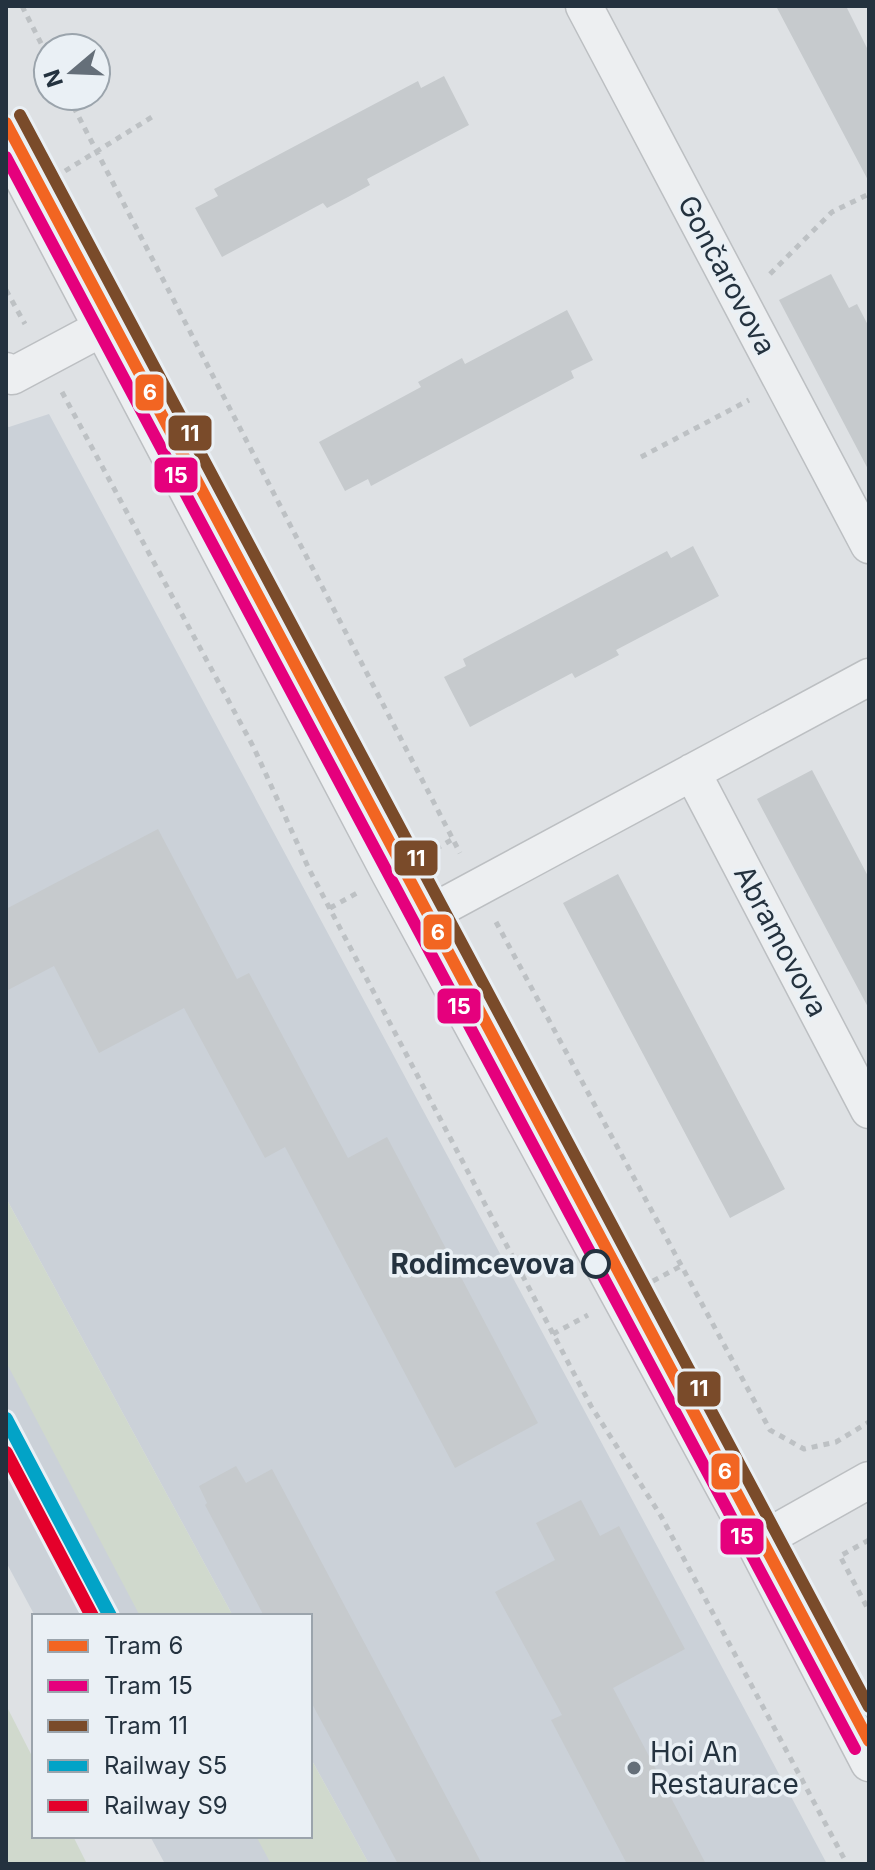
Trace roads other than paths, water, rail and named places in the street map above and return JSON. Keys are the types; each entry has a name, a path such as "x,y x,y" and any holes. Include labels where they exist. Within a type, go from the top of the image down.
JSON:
{"street":[{"name":"Gončarovova","path":"584,6 869,545"},
{"path":"6,146 416,921 755,1544 869,1763"},
{"path":"6,371 12,376 102,328"},
{"path":"416,921 869,677"},
{"name":"Abramovova","path":"692,772 869,1110"},
{"path":"755,1544 869,1480"}],"tram line":[{"name":"11","path":"20,115 869,1707"},
{"name":"6","path":"6,123 869,1741"},
{"name":"15","path":"6,157 855,1749"}],"rail line":[{"name":"S5","path":"6,1419 109,1614"},
{"name":"S9","path":"6,1453 91,1614"}],"place":[{"name":"Rodimcevova","path":"596,1264"},
{"name":"Hoi An Restaurace","path":"634,1768"}]}
